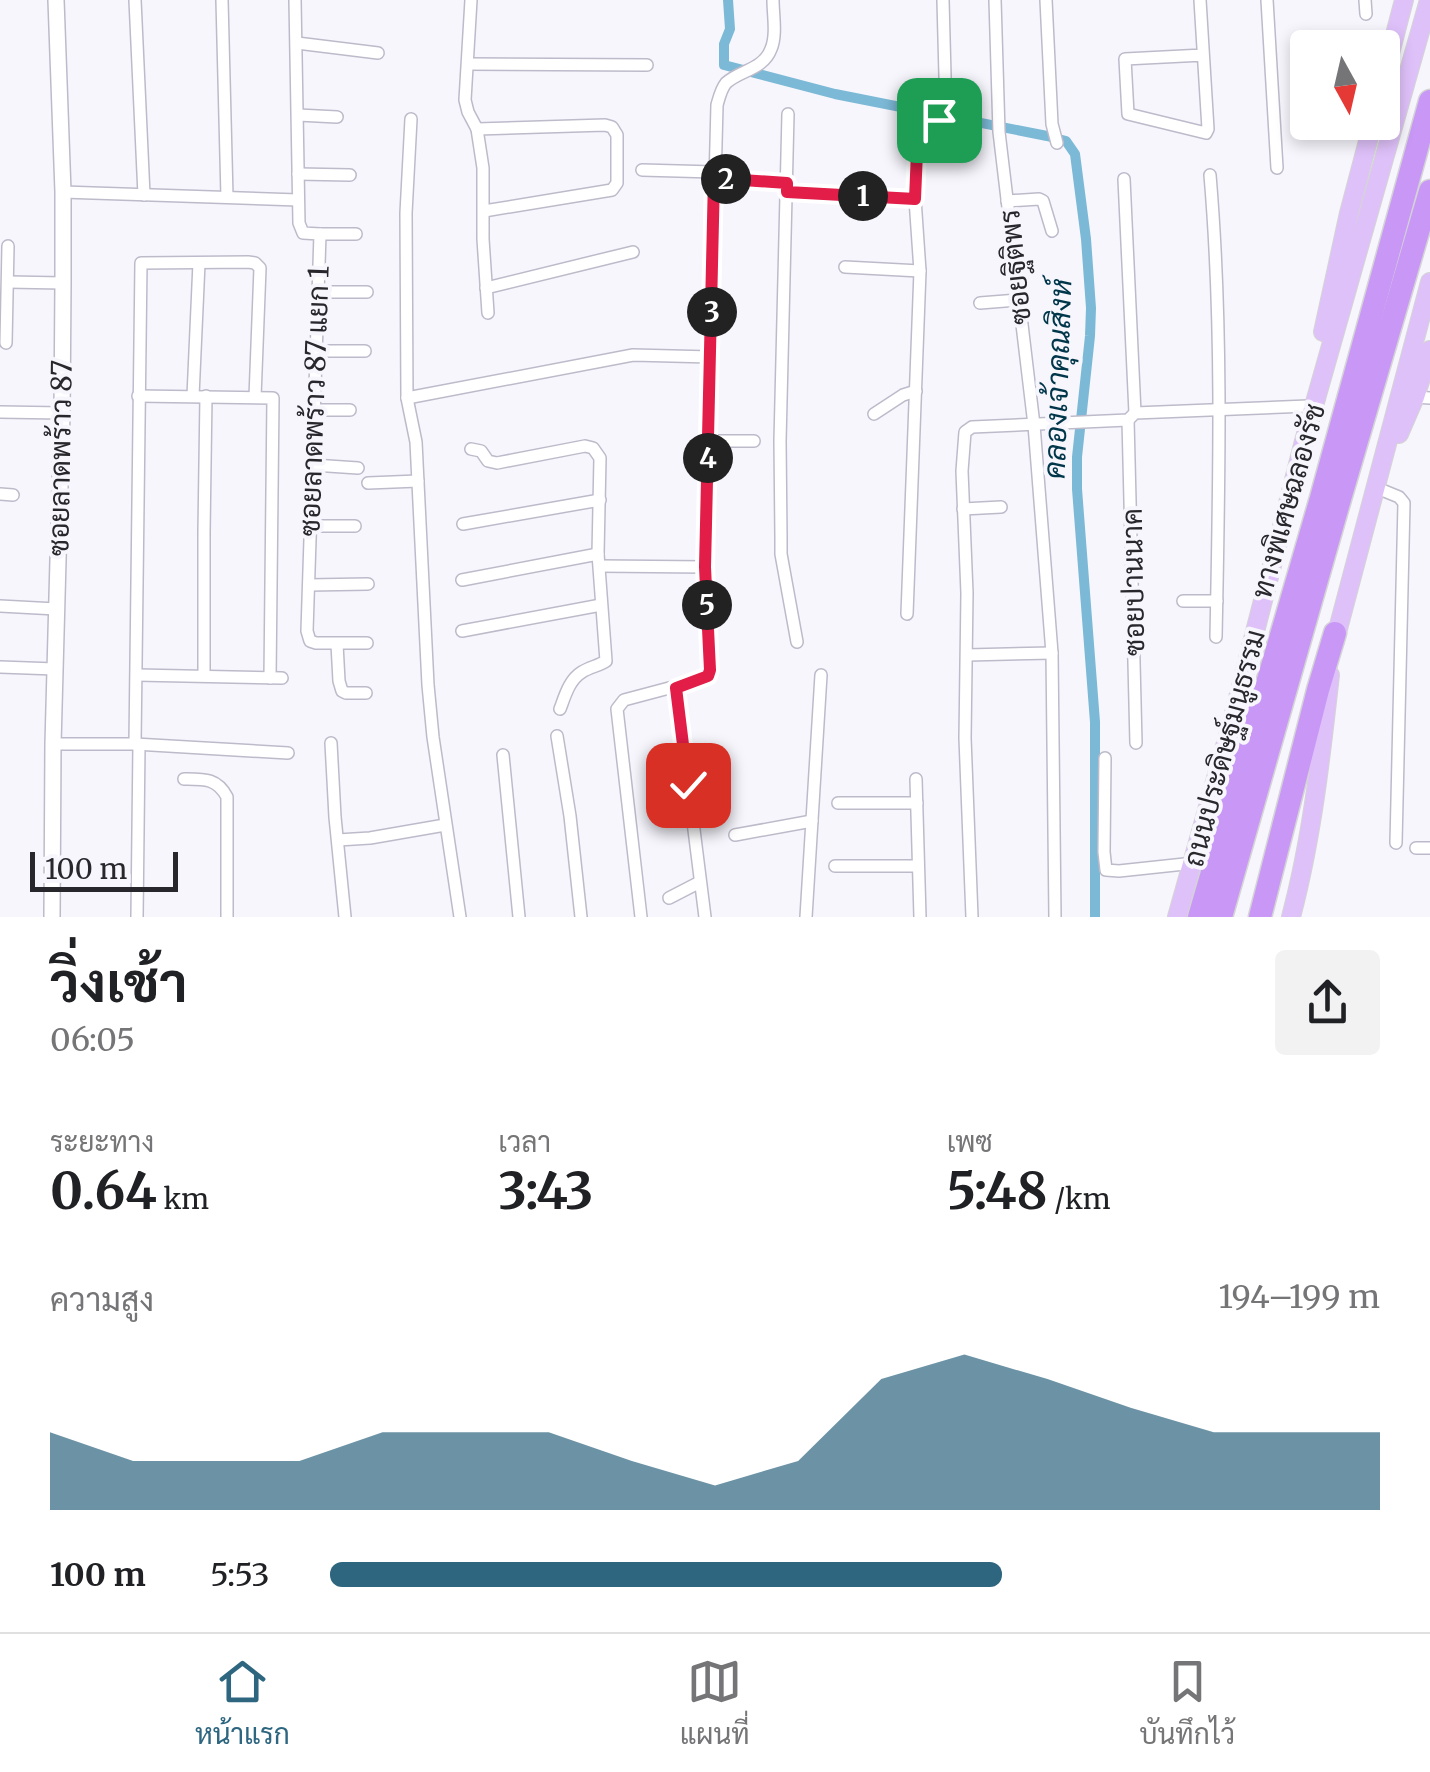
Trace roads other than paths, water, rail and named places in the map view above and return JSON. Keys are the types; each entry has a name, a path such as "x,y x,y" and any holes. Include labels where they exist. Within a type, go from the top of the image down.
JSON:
{"highway":[{"name":"ทางพิเศษฉลองรัช","path":"1199,917 1321,498 1430,100"},
{"name":"ทางพิเศษฉลองรัช","path":"1222,917 1430,191"},
{"path":"1260,917 1335,633"}],"main road":[{"path":"1397,30 1404,0"},
{"path":"1399,22 1414,0"},
{"name":"ถนนประดิษฐ์มนูธรรม","path":"1177,917 1304,441 1429,0"},
{"path":"1304,441 1308,406 1367,140"},
{"path":"1291,917 1318,784 1335,633 1430,282"},
{"path":"1378,484 1422,397 1430,350"}],"street":[{"name":"ซอยลาดพร้าว 87","path":"52,917 63,283 56,0"},
{"path":"134,0 144,195"},
{"path":"222,0 227,198"},
{"path":"63,192 298,200 295,0"},
{"path":"471,0 464,100 478,129 483,168 482,239 488,313"},
{"path":"641,917 617,709 624,700 704,679 710,670 705,567 717,105 728,81 747,73 765,60 771,50 773,0"},
{"path":"907,614 920,271 915,199 918,128 943,117 943,0"},
{"name":"ซอยฐิติพร","path":"994,0 999,128 1034,425 1052,653"},
{"path":"1046,0 1056,138"},
{"path":"1200,0 1208,129 1206,133 1130,116 1125,60 1203,55"},
{"path":"1267,0 1277,168"},
{"path":"1365,0 1366,14"},
{"path":"297,43 378,53"},
{"path":"468,64 647,65"},
{"path":"788,114 781,554 796,642"},
{"path":"298,115 337,116"},
{"path":"411,119 406,213 408,398 416,442 428,685 460,917"},
{"path":"478,129 605,125 612,127 616,135 617,183 612,190 484,211"},
{"path":"642,170 915,199"},
{"path":"298,174 350,175"},
{"path":"1210,175 1219,411 1216,636"},
{"name":"ซอยปานนาค","path":"1124,178 1136,744"},
{"name":"ซอยลาดพร้าว 87 แยก 1","path":"298,200 300,230 320,234 308,638 316,644 336,644"},
{"path":"1008,201 1044,200 1052,231"},
{"path":"320,234 356,234"},
{"path":"6,344 8,246"},
{"path":"486,288 633,252"},
{"path":"137,917 141,263 248,262 260,268 255,397"},
{"path":"199,263 204,676"},
{"path":"845,267 920,271"},
{"path":"8,282 63,283"},
{"path":"318,292 367,292"},
{"path":"980,303 1018,300"},
{"path":"317,351 365,351"},
{"path":"408,398 634,356 711,357"},
{"path":"874,414 903,395 916,392"},
{"path":"137,675 276,678 273,398 138,396"},
{"path":"972,917 962,471 963,439 968,429 1308,406"},
{"path":"316,410 350,410"},
{"path":"0,412 62,414"},
{"path":"708,441 754,442"},
{"path":"471,449 482,451 488,460 497,463 584,446 592,448 600,458 599,560 606,661 572,681 560,709"},
{"path":"313,465 358,468"},
{"path":"368,483 418,481"},
{"path":"1378,484 1404,504 1396,843"},
{"path":"463,524 600,500"},
{"path":"963,508 1001,507"},
{"path":"310,526 355,526"},
{"path":"462,580 599,560 705,567"},
{"path":"308,586 368,584"},
{"path":"1183,601 1217,601"},
{"path":"462,631 601,605"},
{"path":"0,606 56,609"},
{"path":"366,693 342,691 336,644 367,642"},
{"path":"968,655 1052,653 1055,917"},
{"path":"0,668 55,669"},
{"path":"806,917 821,675"},
{"path":"676,688 705,917"},
{"path":"558,736 580,917"},
{"path":"332,743 346,917"},
{"path":"53,744 288,753"},
{"path":"503,756 520,917"},
{"path":"1105,758 1106,870 1194,863"},
{"path":"184,779 216,782 227,796 227,917"},
{"path":"916,779 920,917"},
{"path":"838,803 917,802"},
{"path":"735,835 812,822"},
{"path":"338,840 445,825"},
{"path":"1416,848 1430,848"},
{"path":"835,866 918,866"},
{"path":"670,898 700,882"}],"waterway":[{"name":"คลองเจ้าคุณสิงห์","path":"728,0 730,29 724,44 724,65 835,94 1047,136 1066,141 1075,154 1091,308 1077,489 1095,722 1095,917"}]}
